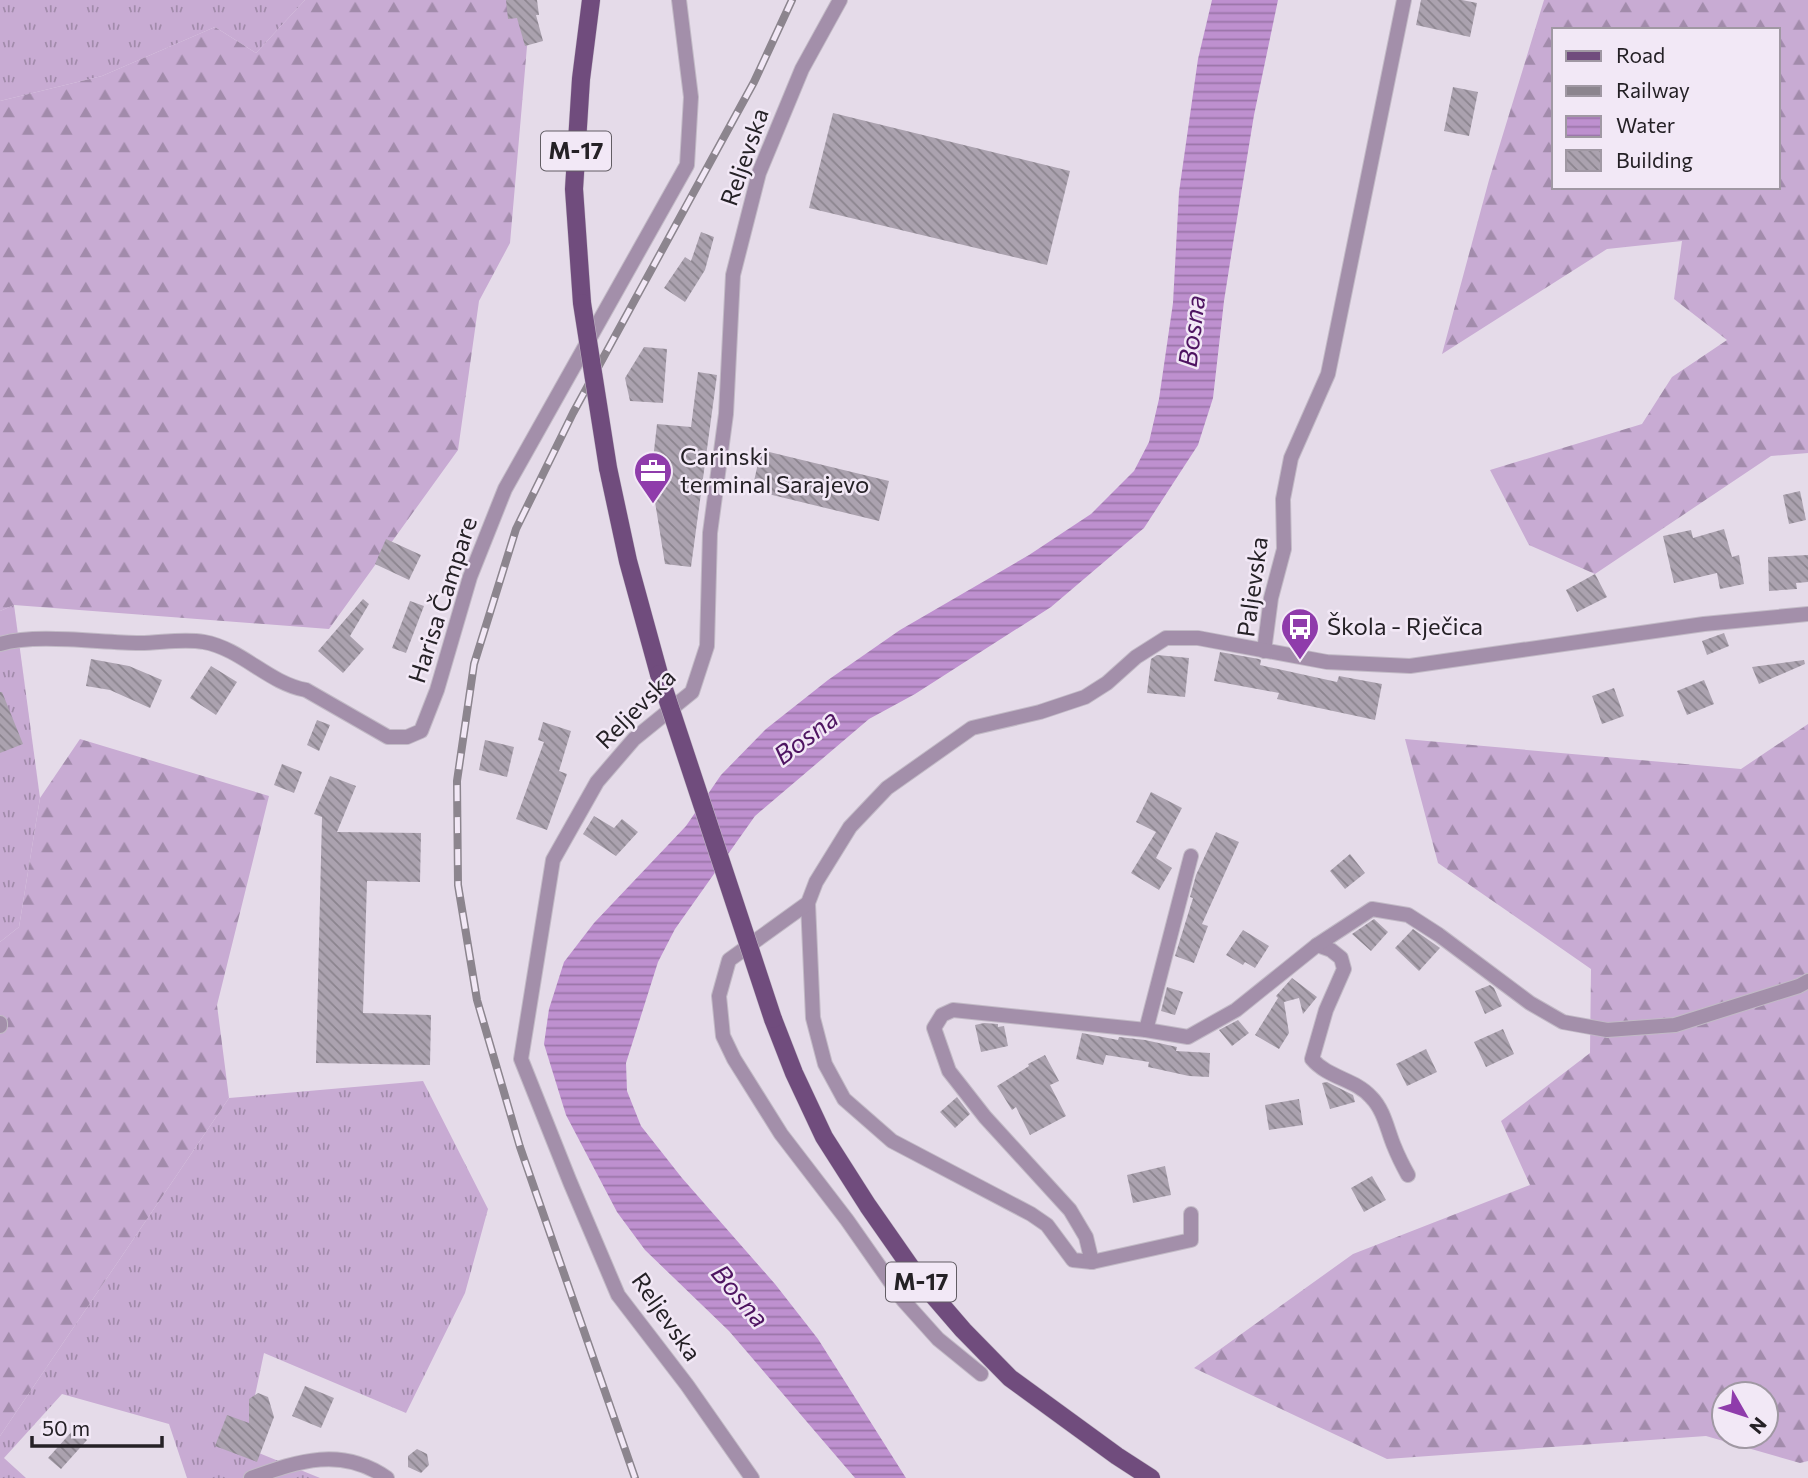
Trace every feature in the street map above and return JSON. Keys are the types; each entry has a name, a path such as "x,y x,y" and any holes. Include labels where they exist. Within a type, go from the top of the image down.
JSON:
{"main road":[{"name":"M-17","path":"591,0 580,79 574,189 582,303 608,468 628,561 659,674 773,1018 794,1073 824,1137 919,1279 963,1330 1010,1378 1116,1456 1151,1478"}],"street":[{"name":"Harisa Čampare","path":"0,644 9,641 60,640 204,642 224,649 291,687 306,690 388,737 407,737 421,731 437,690 470,577 505,489 687,165 691,97 679,0"},
{"name":"Reljevska","path":"752,1478 687,1385 618,1295 521,1059 553,860 597,782 634,739 692,692 707,646 710,534 726,414 733,275 760,173 802,69 840,0"},
{"name":"Paljevska","path":"1404,0 1328,374 1291,458 1283,499 1284,549 1271,598 1264,650 1327,662 1410,666 1690,626 1808,614"},
{"path":"1191,1214 1191,1240 1092,1262 1073,1260 1047,1225 1031,1214 892,1141 844,1099 825,1064 813,1018 808,903 816,882 850,827 887,788 972,728 1040,712 1085,697 1107,683 1136,657 1166,638 1198,638 1264,650"},
{"path":"1146,1030 1191,856"},
{"path":"808,903 729,960 719,996 723,1035 734,1059 781,1134 847,1220 903,1300 938,1339 981,1374"},
{"path":"1092,1262 1086,1237 1070,1210 985,1117 949,1072 934,1028 942,1016 953,1010 1146,1030 1188,1037 1236,1010 1317,945 1372,909 1408,915 1530,1003 1563,1021 1607,1030 1675,1025 1808,981"},
{"path":"1317,945 1331,950 1340,958 1344,969 1326,1010 1312,1059 1319,1067 1356,1084 1372,1097 1382,1113 1408,1175"},
{"path":"251,1478 310,1459 335,1458 348,1460 387,1478"}],"green space":[{"path":"0,0 305,0 256,53 215,27 102,76 0,101"},
{"path":"305,0 531,0 510,243 479,301 458,450 329,629 14,605 0,611 0,101 102,76 215,27 256,53"},
{"path":"1544,0 1808,0 1808,453 1771,456 1595,574 1529,545 1490,470 1642,424 1672,377 1727,340 1674,299 1682,241 1607,249 1442,354 1489,180"},
{"path":"14,605 40,798 19,927 0,942 0,611"},
{"path":"1808,724 1808,1461 1800,1463 1755,1450 1780,1450 1780,1380 1710,1380 1710,1437 1387,1459 1194,1368 1353,1254 1530,1185 1501,1121 1590,1053 1591,969 1438,863 1405,739 1741,769"},
{"path":"80,739 269,796 217,1005 229,1098 0,1436 0,942 19,927 40,798"},
{"path":"423,1081 488,1209 465,1293 406,1413 264,1353 244,1447 320,1478 187,1478 169,1424 62,1394 4,1458 26,1478 0,1478 0,1436 229,1098"}],"water":[{"name":"Bosna","path":"1212,0 1278,0 1254,115 1235,231 1213,398 1198,445 1144,528 1051,607 915,694 869,719 755,816 675,929 658,962 626,1063 627,1091 641,1126 818,1339 906,1478 855,1478 729,1331 645,1250 617,1212 566,1115 544,1044 549,1009 564,962 594,923 686,826 721,775 766,729 828,680 900,630 1029,555 1091,514 1134,471 1149,442 1159,399 1173,303 1179,192 1198,59"}],"building":[{"path":"506,0 537,0 539,15 536,15 543,41 525,46 517,18 508,19"},
{"path":"1421,0 1462,0 1477,3 1470,37 1416,25"},
{"path":"1453,87 1478,92 1469,136 1444,131"},
{"path":"833,113 1070,171 1047,265 809,208"},
{"path":"701,232 714,237 705,270 685,302 664,288 685,257 691,261"},
{"path":"644,347 667,349 663,403 630,401 625,378"},
{"path":"698,372 717,375 691,567 665,564 651,477 657,424 691,427"},
{"path":"761,450 889,481 879,521 752,490"},
{"path":"1800,491 1806,520 1789,524 1783,495"},
{"path":"1724,529 1732,557 1739,555 1744,584 1720,589 1717,573 1674,583 1663,536 1691,530 1693,538"},
{"path":"386,539 421,555 409,580 375,564"},
{"path":"1808,555 1808,582 1796,583 1797,589 1769,591 1768,557"},
{"path":"1595,574 1607,597 1577,612 1566,590"},
{"path":"363,599 369,604 350,636 364,649 343,673 318,651"},
{"path":"410,601 424,606 406,653 392,648"},
{"path":"1724,633 1729,646 1707,655 1702,641"},
{"path":"1220,652 1259,659 1260,665 1337,682 1339,676 1382,684 1375,720 1277,699 1279,693 1214,681"},
{"path":"1157,655 1189,658 1185,697 1147,693 1151,659"},
{"path":"91,659 129,666 162,680 150,708 110,690 86,686"},
{"path":"1804,660 1805,664 1759,684 1752,667"},
{"path":"211,666 237,682 216,715 190,698"},
{"path":"1704,680 1714,704 1687,715 1677,691"},
{"path":"1614,688 1624,716 1602,724 1592,696"},
{"path":"0,692 23,744 0,753"},
{"path":"317,720 330,725 319,751 307,745"},
{"path":"543,722 571,731 559,771 567,774 547,830 516,819 544,742 538,740"},
{"path":"485,740 514,747 507,777 479,770"},
{"path":"282,764 302,772 294,793 274,785"},
{"path":"330,776 356,786 337,832 421,833 420,882 367,881 363,1013 431,1015 430,1065 316,1063 322,817 314,814"},
{"path":"1151,792 1182,808 1156,858 1172,868 1159,890 1131,873 1156,832 1136,822"},
{"path":"594,816 614,828 622,819 638,832 616,856 583,834"},
{"path":"1216,832 1239,842 1202,924 1208,926 1194,963 1175,956 1193,898 1190,897 1196,875"},
{"path":"1350,854 1365,873 1345,889 1330,871"},
{"path":"1374,919 1388,932 1371,951 1352,934"},
{"path":"1413,929 1440,948 1419,971 1395,948"},
{"path":"1243,930 1269,946 1255,968 1245,962 1243,965 1226,955"},
{"path":"1292,978 1317,997 1303,1014 1299,998 1284,1002 1289,1033 1279,1049 1255,1035 1278,998 1276,996"},
{"path":"1490,985 1502,1006 1485,1014 1475,991"},
{"path":"1167,987 1183,992 1175,1015 1161,1011"},
{"path":"1238,1020 1249,1033 1232,1046 1219,1030"},
{"path":"984,1023 1004,1026 1008,1046 981,1052 975,1025"},
{"path":"1503,1029 1514,1054 1486,1067 1474,1042"},
{"path":"1082,1033 1118,1040 1119,1037 1145,1040 1177,1047 1176,1051 1210,1053 1209,1077 1189,1076 1148,1067 1149,1062 1106,1055 1103,1065 1076,1059"},
{"path":"1426,1049 1437,1072 1407,1086 1396,1064"},
{"path":"1045,1055 1059,1081 1050,1085 1066,1116 1030,1135 1016,1107 1012,1110 997,1086"},
{"path":"1327,1082 1353,1095 1355,1102 1330,1109 1322,1083"},
{"path":"957,1097 970,1114 955,1128 940,1112"},
{"path":"1299,1099 1303,1125 1269,1130 1265,1105"},
{"path":"1165,1166 1171,1195 1133,1203 1127,1175"},
{"path":"1372,1176 1386,1200 1364,1212 1351,1188"},
{"path":"305,1386 334,1398 321,1428 292,1416"},
{"path":"258,1393 268,1397 274,1417 257,1462 215,1446 227,1415 249,1423 249,1399"},
{"path":"75,1428 87,1440 61,1469 48,1458"},
{"path":"417,1449 427,1454 429,1465 421,1473 408,1467 408,1456"}],"railway":[{"path":"635,1478 520,1147 477,1000 458,885 457,781 474,664 516,529 573,413 754,82 792,0"}],"place":[{"name":"Carinski terminal Sarajevo","path":"653,505"},
{"name":"Škola - Rječica","path":"1300,661"}]}
